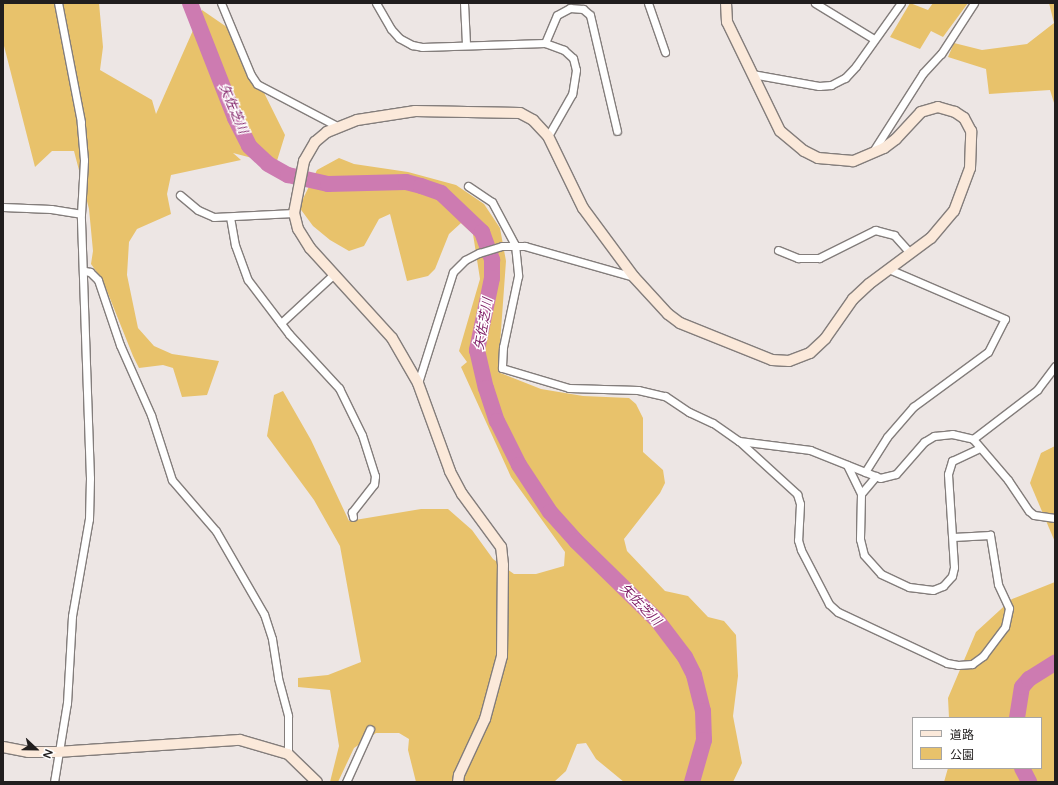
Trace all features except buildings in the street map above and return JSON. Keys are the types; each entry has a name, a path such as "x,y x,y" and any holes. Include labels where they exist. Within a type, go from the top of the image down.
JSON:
{"street":[{"path":"54,782 57,752 67,703 72,616 89,519 85,271 81,214 84,160 81,122 58,3"},
{"path":"221,3 250,76 257,84 337,126"},
{"path":"376,3 391,29 399,38 412,45 422,47 466,44 545,43 564,50 573,58 576,70 572,94 548,136"},
{"path":"464,3 466,44"},
{"path":"648,3 665,52"},
{"path":"458,782 459,775 485,719 502,656 503,565 501,547 462,494 450,472 418,383 392,338 310,248 298,229 294,213 297,188 304,162 315,142 337,126 357,120 415,111 520,113 533,120 548,136 583,208 634,277 654,301 680,323 772,360 789,361 810,353 825,339 853,299 889,269 931,238 954,211 970,168 970,131 964,118 956,112 938,107 921,112 896,139 871,154 853,161 838,161 818,158 792,143 780,131 727,22 726,3"},
{"path":"815,3 874,39"},
{"path":"752,74 819,86 832,85 846,78 874,39 879,36 901,3"},
{"path":"871,154 923,73 941,54 974,3"},
{"path":"545,43 557,15 570,8 583,9 590,15 617,131"},
{"path":"468,186 492,202 515,245 518,276 503,347 502,368 568,388 638,390 665,396 689,412 713,423 739,441 797,494 800,504 798,540 829,604 838,612 947,663 958,665 972,664 983,656 1005,627 1009,608 998,584 990,535 953,537"},
{"path":"180,195 198,210 214,217 294,213"},
{"path":"3,207 50,209 81,214"},
{"path":"230,217 235,245 248,280 281,323 339,388 362,435 375,476 374,484 352,512 353,517"},
{"path":"778,250 798,258 819,258 875,230 894,235 910,253"},
{"path":"418,383 450,278 464,260 479,253 502,246 515,245 634,277"},
{"path":"864,472 899,421 913,407 988,352 1004,319 889,269"},
{"path":"85,271 90,272 98,280 120,346 151,415 172,480 216,531 264,614 272,639 278,678 288,716 288,754"},
{"path":"281,323 334,274"},
{"path":"973,439 1037,390 1055,366"},
{"path":"739,441 810,450 876,476 896,474 924,442 934,436 952,434 973,439 1008,480 1029,511 1034,515 1055,518"},
{"path":"847,465 861,494 860,539 864,555 872,566 890,579 923,590 933,590 943,586 952,576 954,567 948,474 952,461 980,448"},
{"path":"861,494 876,476"},
{"path":"346,782 370,729"},
{"path":"3,747 28,752 57,752 240,740 288,754 317,782"}],"green space":[{"path":"3,3 99,3 103,47 100,70 152,100 156,114 202,10 234,32 285,135 276,164 233,153 241,160 171,175 167,194 171,214 137,229 129,242 127,275 138,328 154,346 172,354 219,361 207,395 182,397 173,368 163,365 139,368 103,281 91,264 93,251 89,209 74,151 52,151 35,167 3,42"},
{"path":"910,3 928,10 933,3 968,3 943,37 931,31 920,49 890,37"},
{"path":"1049,3 1055,3 1055,106 1050,90 989,94 986,69 948,57 954,43 982,50 1027,44 1054,23"},
{"path":"339,158 354,164 408,172 456,185 484,204 500,228 506,261 498,372 541,389 583,396 629,398 636,404 643,418 643,452 663,470 665,483 660,493 624,539 627,551 665,591 688,596 708,617 724,621 736,635 738,676 733,716 742,763 733,782 624,782 596,759 586,743 577,744 566,771 554,782 416,782 408,750 409,739 399,733 376,733 354,748 338,782 330,782 339,746 330,690 298,687 298,678 328,675 361,662 340,546 314,500 267,436 274,395 283,391 311,440 349,521 421,509 448,509 472,530 493,559 514,574 536,574 564,566 565,552 511,477 461,367 467,362 459,351 480,279 473,234 461,223 449,234 435,269 428,276 407,281 390,214 379,219 364,246 349,251 330,240 313,226 299,207 317,170"},
{"path":"1055,446 1055,542 1030,483 1041,453"},
{"path":"1055,582 1055,782 944,782 948,769 1042,769 1042,717 949,717 948,698 976,632 1012,599"}],"waterway":[{"name":"矢佐芝川","path":"190,3 235,118 249,146 268,164 288,175 328,184 406,182 421,186 441,193 482,232 492,260 492,278 477,350 486,388 497,421 519,465 550,512 576,541 657,620 685,657 694,675 703,711 704,740 692,782"},
{"path":"1017,717 1022,687 1029,679 1055,663"},
{"path":"1022,769 1029,782"}]}
